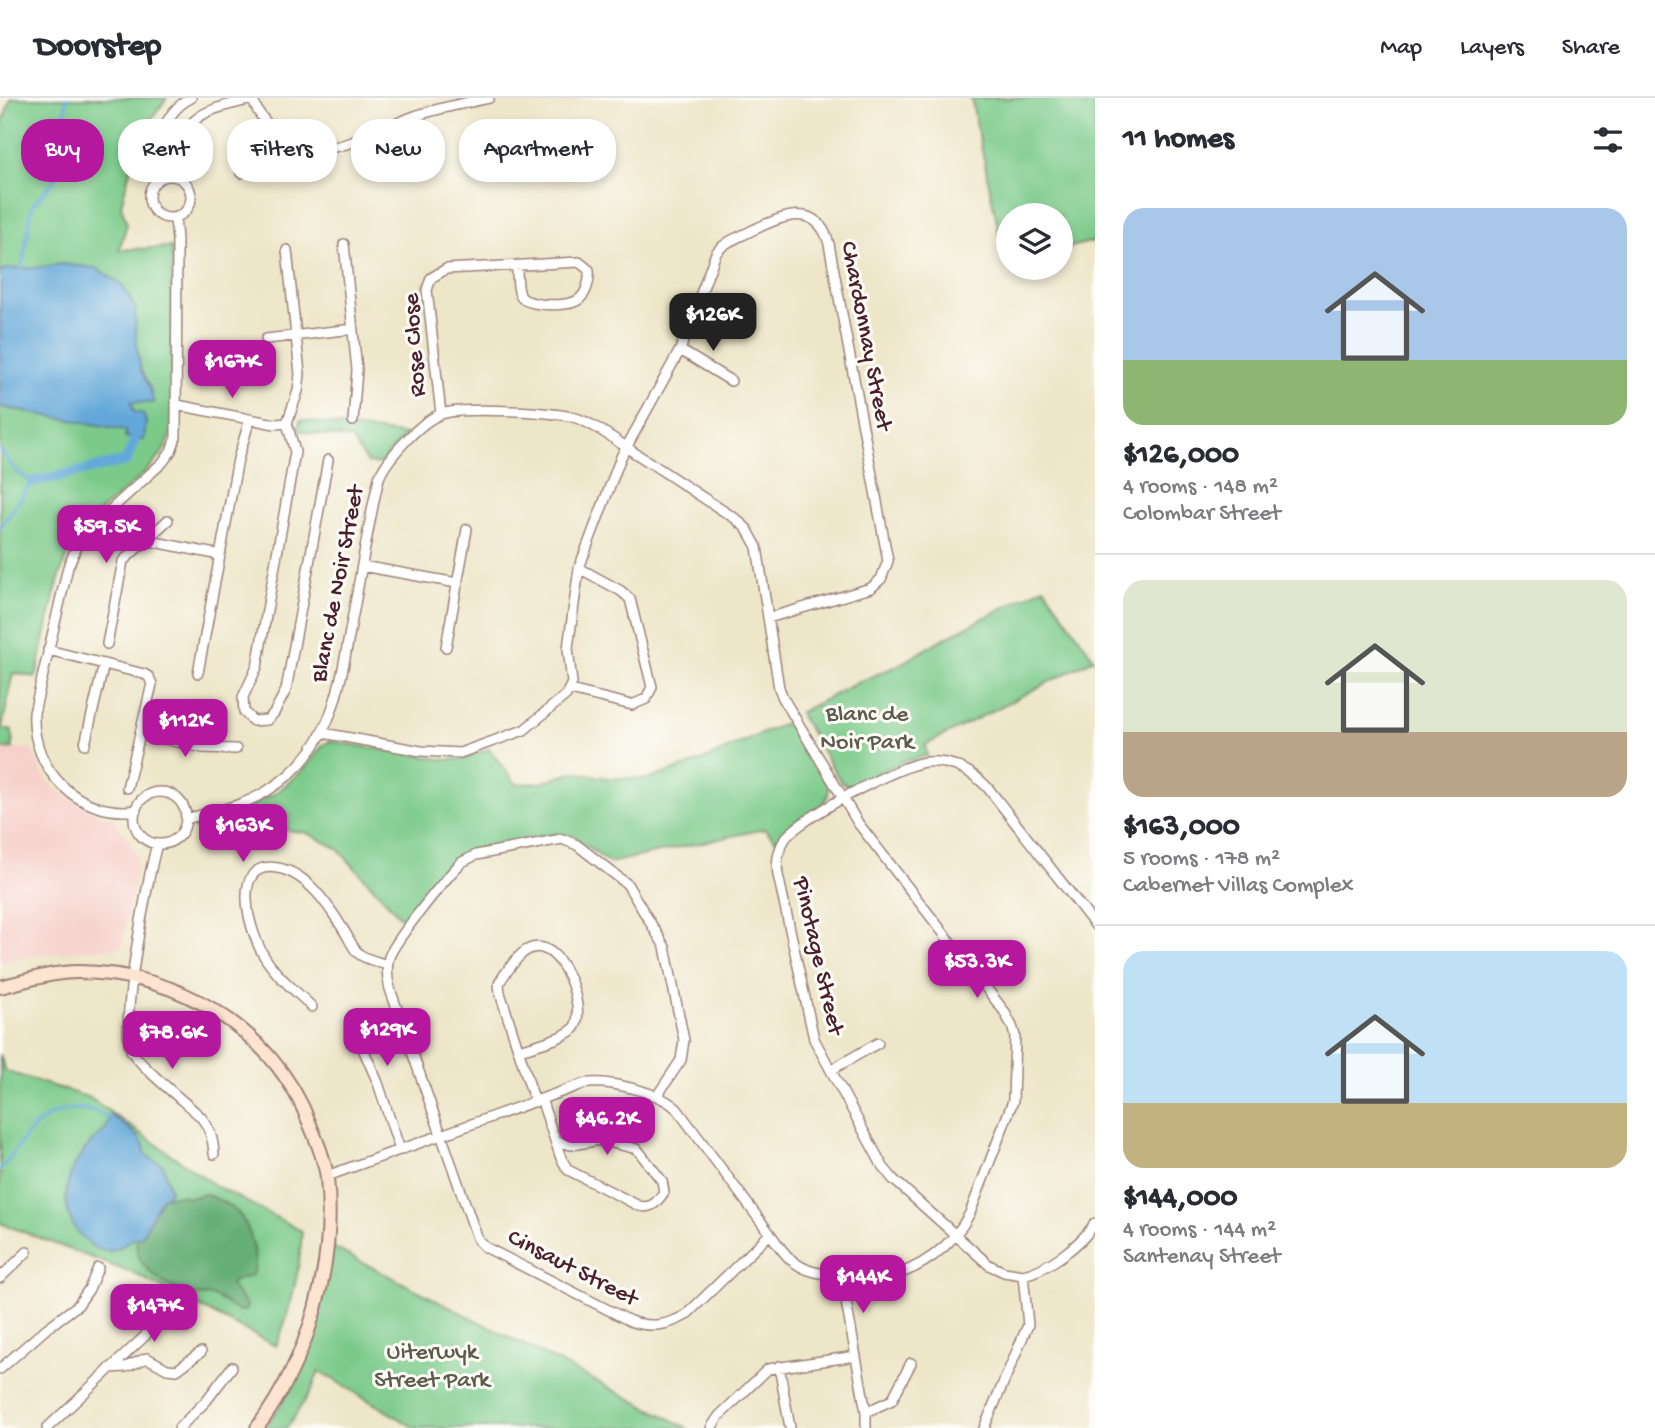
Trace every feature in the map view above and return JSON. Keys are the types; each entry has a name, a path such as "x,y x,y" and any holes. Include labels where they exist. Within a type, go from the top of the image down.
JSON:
{"street":[{"path":"168,119 177,107 191,98"},
{"path":"196,119 207,111 252,98 263,119"},
{"path":"337,145 417,116 489,98"},
{"path":"155,182 149,193 151,207 162,216 176,218 185,213 192,198 186,182"},
{"name":"Chardonnay Street","path":"570,690 572,676 568,648 579,568 626,447 680,350 714,259 723,245 785,215 805,216 821,227 829,243 888,561 881,579 871,588 768,618"},
{"path":"136,810 124,811 84,802 65,789 44,763 33,723 68,567 78,544 97,522 168,457 176,437 176,218"},
{"path":"344,244 356,370 353,421"},
{"path":"287,250 300,382 287,424 295,452 257,667 242,702 244,712 253,721 260,722 270,718 286,690 328,460"},
{"name":"Rose Close","path":"441,414 427,290 431,278 446,269 579,262 589,270 590,278 584,292 570,304 527,302 520,294 517,267"},
{"path":"266,339 353,329"},
{"path":"680,350 730,381"},
{"path":"177,405 287,424"},
{"path":"327,1176 583,1084 598,1082 657,1096 672,1104 684,1116 787,1256 802,1268 818,1274 882,1278 911,1269 930,1259 966,1221 1013,1101 1015,1046 1012,1026 1004,1011 864,830 783,698 779,688 757,547 747,529 736,519 587,423 562,414 457,411 441,414"},
{"name":"Blanc de Noir Street","path":"186,819 230,809 268,791 299,765 323,733 339,693 382,470 424,425 441,414"},
{"path":"198,673 238,459 250,419"},
{"path":"107,644 121,565 127,556 168,520"},
{"path":"446,647 467,529"},
{"path":"145,540 220,555"},
{"path":"362,566 457,583"},
{"path":"323,733 421,751 460,753 524,730 560,703 570,690 632,705 646,699 652,687 629,599 621,591 579,568"},
{"path":"48,650 144,674 151,679 127,788"},
{"path":"85,744 104,664"},
{"path":"140,733 203,748 236,749"},
{"name":"Pinotage Street","path":"1023,1275 1012,1274 989,1265 887,1174 811,1030 777,861 781,846 791,832 843,798 914,764 944,762 964,768 988,788 1095,925"},
{"path":"162,792 180,801 186,819 183,831 175,840 157,844 149,842 138,832 134,817 136,810 149,795 162,792"},
{"path":"312,1007 271,967 257,945 246,902 246,891 255,873 266,867 294,873 331,909 358,954 387,965 398,941 462,862 476,855 562,839 577,845 626,884 664,947 684,1049 681,1060 657,1096"},
{"path":"157,844 132,977 128,1042 130,1050 141,1062 201,1117 209,1128 214,1154"},
{"path":"519,1051 568,1033 577,1023 573,988 568,976 556,956 541,948 531,948 519,955 499,984 519,1051 538,1100 568,1170 646,1208 654,1205 663,1192 662,1181 637,1149 600,1140 567,1145 556,1141"},
{"name":"Cinsaut Street","path":"387,965 390,989 473,1232 481,1244 638,1323 661,1325 686,1315 770,1234"},
{"path":"0,987 34,978 77,972 132,977 171,989 208,1005 256,1042 284,1074 302,1104 327,1176 327,1242 313,1314 290,1375 257,1428"},
{"path":"351,1021 377,1083 400,1150"},
{"path":"831,1070 878,1044"},
{"path":"984,1428 1028,1325 1023,1275 1046,1267 1086,1234 1095,1223"},
{"path":"0,1278 27,1252"},
{"path":"0,1369 78,1305 85,1297 98,1268"},
{"path":"844,1276 845,1296 866,1412 866,1428"},
{"path":"47,1428 145,1336 164,1306"},
{"path":"109,1368 126,1367 147,1358 167,1369 177,1370 201,1352"},
{"path":"711,1428 719,1416 768,1369 856,1356"},
{"path":"866,1412 892,1400 911,1363"},
{"path":"779,1366 790,1428"},
{"path":"179,1428 206,1401 232,1367"}],"shaded area":[{"path":"31,748 41,771 54,788 97,814 113,818 138,857 122,947 42,954 0,962 0,749"}],"green space":[{"path":"11,98 167,98 152,119 118,119 118,182 127,182 121,205 127,224 119,250 172,247 172,427 160,456 90,522 71,547 58,583 36,677 13,673 2,728 12,731 13,748 0,749 0,130"},
{"path":"971,98 1095,98 1095,241 1073,246 1073,203 996,203 996,218"},
{"path":"300,420 406,435 379,464 368,463 351,439 298,431"},
{"name":"Blanc de Noir Park","path":"1044,587 1094,659 925,745 927,756 901,762 857,785 849,786 841,782 799,713 897,666"},
{"path":"790,721 828,785 828,792 822,804 790,826 777,841 764,829 609,863 575,837 560,833 474,850 464,854 445,870 405,922 337,848 307,833 273,828 205,840 194,827 202,821 252,805 276,793 305,768 323,745 330,741 447,760 463,758 489,749 516,784 541,783 574,772 608,778 649,779 701,761"},
{"path":"0,1054 5,1071 90,1098 216,1186 302,1231 294,1290 276,1346 137,1275 0,1223"},
{"path":"205,1194 238,1213 250,1235 254,1270 251,1276 230,1284 247,1306 245,1311 236,1310 213,1296 193,1295 173,1288 153,1275 139,1257 138,1237 141,1237 162,1197 183,1195 189,1198"},
{"name":"Uiterwyk Street Park","path":"332,1247 688,1428 415,1428 319,1371 312,1389 287,1428 265,1428 303,1363 317,1320"}],"water":[{"path":"61,264 96,268 121,284 135,307 136,342 141,371 154,403 131,402 134,412 143,414 146,422 144,440 125,437 126,430 0,407 0,271"},
{"path":"111,1115 139,1137 145,1155 163,1165 170,1191 162,1197 141,1237 107,1251 94,1247 76,1230 70,1218 66,1195 77,1161 105,1130"}],"waterway":[{"path":"22,268 32,206 56,178 67,98"},
{"path":"32,482 126,461 135,439"},
{"path":"0,450 17,472 32,482 0,528"},
{"path":"0,1169 30,1131 48,1117 78,1109 109,1118"}]}
